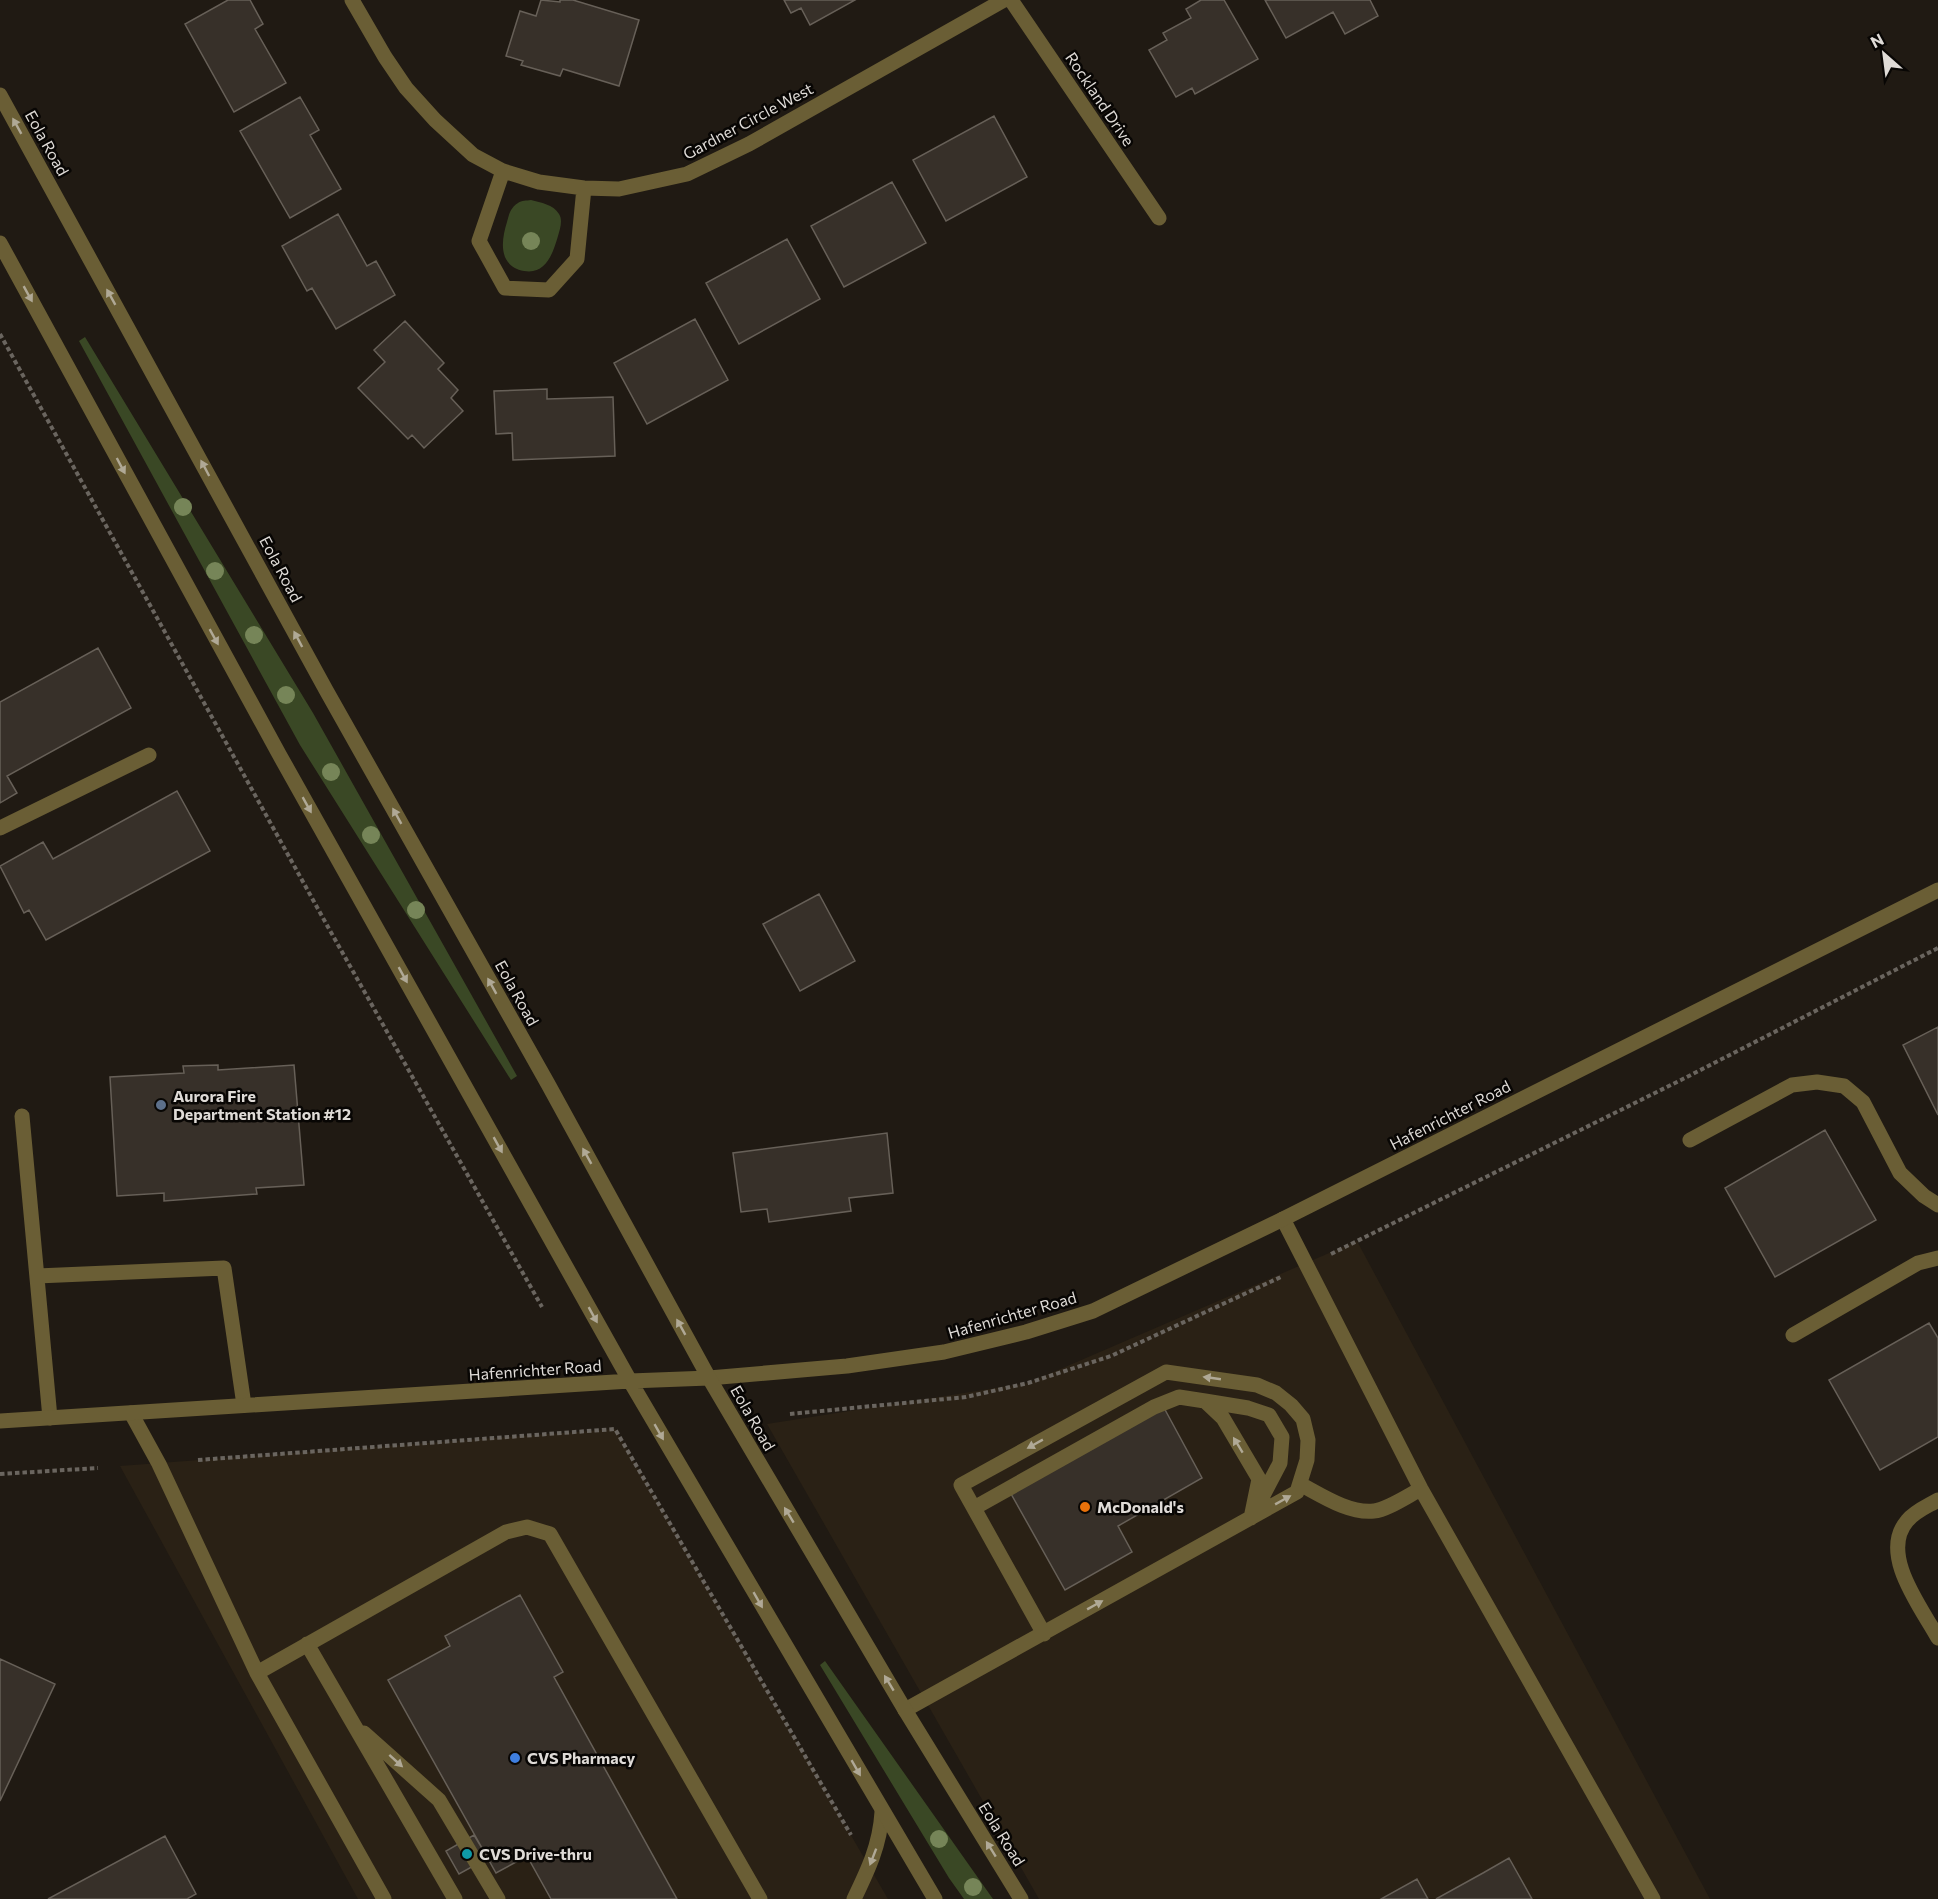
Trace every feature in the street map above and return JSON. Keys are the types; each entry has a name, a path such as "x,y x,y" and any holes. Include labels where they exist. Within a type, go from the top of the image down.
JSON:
{"street":[{"name":"Gardner Circle West","path":"352,0 406,88 435,120 473,155 503,171 539,182 584,188 619,189 687,174 749,144 1004,0"},
{"name":"Rockland Drive","path":"1011,0 1159,218"},
{"name":"Eola Road","path":"0,95 320,680 548,1084 709,1378 905,1710 1021,1899"},
{"path":"503,171 479,240 505,288 549,290 577,259 584,188"},
{"path":"0,243 279,754 630,1381 935,1899"},
{"path":"0,828 148,756"},
{"name":"Hafenrichter Road","path":"0,1421 709,1378 847,1366 933,1354 1026,1332 1093,1311 1283,1219 1938,890"},
{"path":"1690,1140 1792,1085 1817,1082 1844,1086 1863,1102 1900,1173 1924,1196 1938,1205"},
{"path":"22,1116 50,1418"},
{"path":"1283,1219 1421,1489 1653,1899"},
{"path":"1793,1335 1918,1263 1938,1258"},
{"path":"37,1276 224,1268 244,1405"},
{"path":"905,1710 1044,1634 1297,1492 1307,1460 1308,1440 1303,1419 1292,1405 1276,1393 1257,1385 1166,1372 961,1485 1044,1634"},
{"path":"974,1508 1154,1407 1179,1397 1248,1408 1269,1415 1282,1437 1280,1463 1251,1518"},
{"path":"1205,1401 1223,1418 1259,1479 1251,1518"},
{"path":"131,1413 159,1464 257,1673 384,1899"},
{"path":"1300,1484 1354,1509 1375,1511 1421,1489"},
{"path":"1938,1500 1906,1521 1898,1539 1898,1560 1904,1577 1938,1638"},
{"path":"257,1673 506,1532 527,1527 550,1534 760,1899"},
{"path":"307,1644 455,1899"},
{"path":"352,1723 439,1800 498,1899"},
{"path":"854,1899 873,1859 881,1834 882,1812"}],"path":[{"path":"0,334 328,927 542,1307"},
{"path":"790,1414 966,1398 1028,1383 1111,1356 1308,1265 1681,1080 1938,948"},
{"path":"198,1460 615,1430 857,1845"},
{"path":"0,1474 98,1468"}],"shaded area":[{"path":"1357,1241 1710,1899 1039,1899 767,1424 1028,1383"},
{"path":"615,1429 888,1899 358,1899 120,1466"}],"green space":[{"path":"531,200 554,208 560,216 561,225 554,249 543,266 538,270 524,271 510,264 506,258 503,252 503,237 513,207 521,201"},
{"path":"85,337 313,713 517,1076 511,1080 300,745 79,341"},
{"path":"825,1661 993,1899 964,1899 949,1878 820,1665"}],"building":[{"path":"228,0 250,0 263,24 255,29 286,83 234,112 185,24"},
{"path":"541,0 560,2 560,0 573,0 639,20 619,86 563,69 560,76 521,65 523,61 506,56 520,11 536,16"},
{"path":"784,0 855,0 810,25 801,8 791,13"},
{"path":"1201,0 1224,0 1258,59 1195,94 1192,88 1176,97 1149,50 1167,40 1163,33 1191,18 1186,9"},
{"path":"1265,0 1370,0 1378,16 1345,34 1333,12 1286,38"},
{"path":"300,97 319,130 310,135 341,189 290,218 240,131"},
{"path":"994,116 1027,177 946,221 913,160"},
{"path":"892,182 926,243 844,287 811,226"},
{"path":"338,214 367,266 376,261 395,295 336,329 312,288 307,291 282,246"},
{"path":"787,239 820,299 739,344 706,283"},
{"path":"695,319 728,380 647,424 614,363"},
{"path":"405,321 444,363 438,369 458,390 451,398 463,411 424,448 412,435 408,439 358,388 385,362 374,350"},
{"path":"547,389 547,399 613,397 615,456 513,460 512,433 496,434 494,391"},
{"path":"98,648 131,708 7,776 17,793 0,803 0,702"},
{"path":"177,791 210,851 46,940 29,910 24,913 0,866 43,842 53,859"},
{"path":"819,894 855,961 800,991 763,924"},
{"path":"1938,1027 1938,1115 1903,1045"},
{"path":"218,1065 218,1070 294,1065 304,1185 256,1188 257,1194 164,1201 164,1193 117,1196 110,1077 184,1073 183,1066"},
{"path":"1825,1130 1876,1220 1775,1277 1725,1188"},
{"path":"887,1133 893,1193 849,1198 851,1211 769,1222 767,1209 741,1212 733,1153"},
{"path":"1929,1323 1938,1338 1938,1437 1880,1470 1829,1380"},
{"name":"McDonald's","path":"1163,1406 1202,1478 1118,1526 1132,1552 1065,1590 1010,1492"},
{"name":"CVS Pharmacy","path":"520,1595 563,1672 554,1677 677,1899 551,1899 527,1856 496,1873 388,1680 450,1646 445,1636"},
{"path":"0,1659 55,1684 0,1801"},
{"name":"CVS Drive-thru","path":"474,1835 488,1858 459,1874 446,1851"},
{"path":"165,1836 196,1894 187,1899 48,1899"},
{"path":"1509,1858 1532,1899 1436,1899 1483,1873"},
{"path":"1417,1879 1428,1899 1381,1899"}],"place":[{"name":"Aurora Fire Department Station #12","path":"161,1105"},
{"name":"McDonald's","path":"1085,1507"},
{"name":"CVS Pharmacy","path":"515,1758"},
{"name":"CVS Drive-thru","path":"467,1854"}]}
